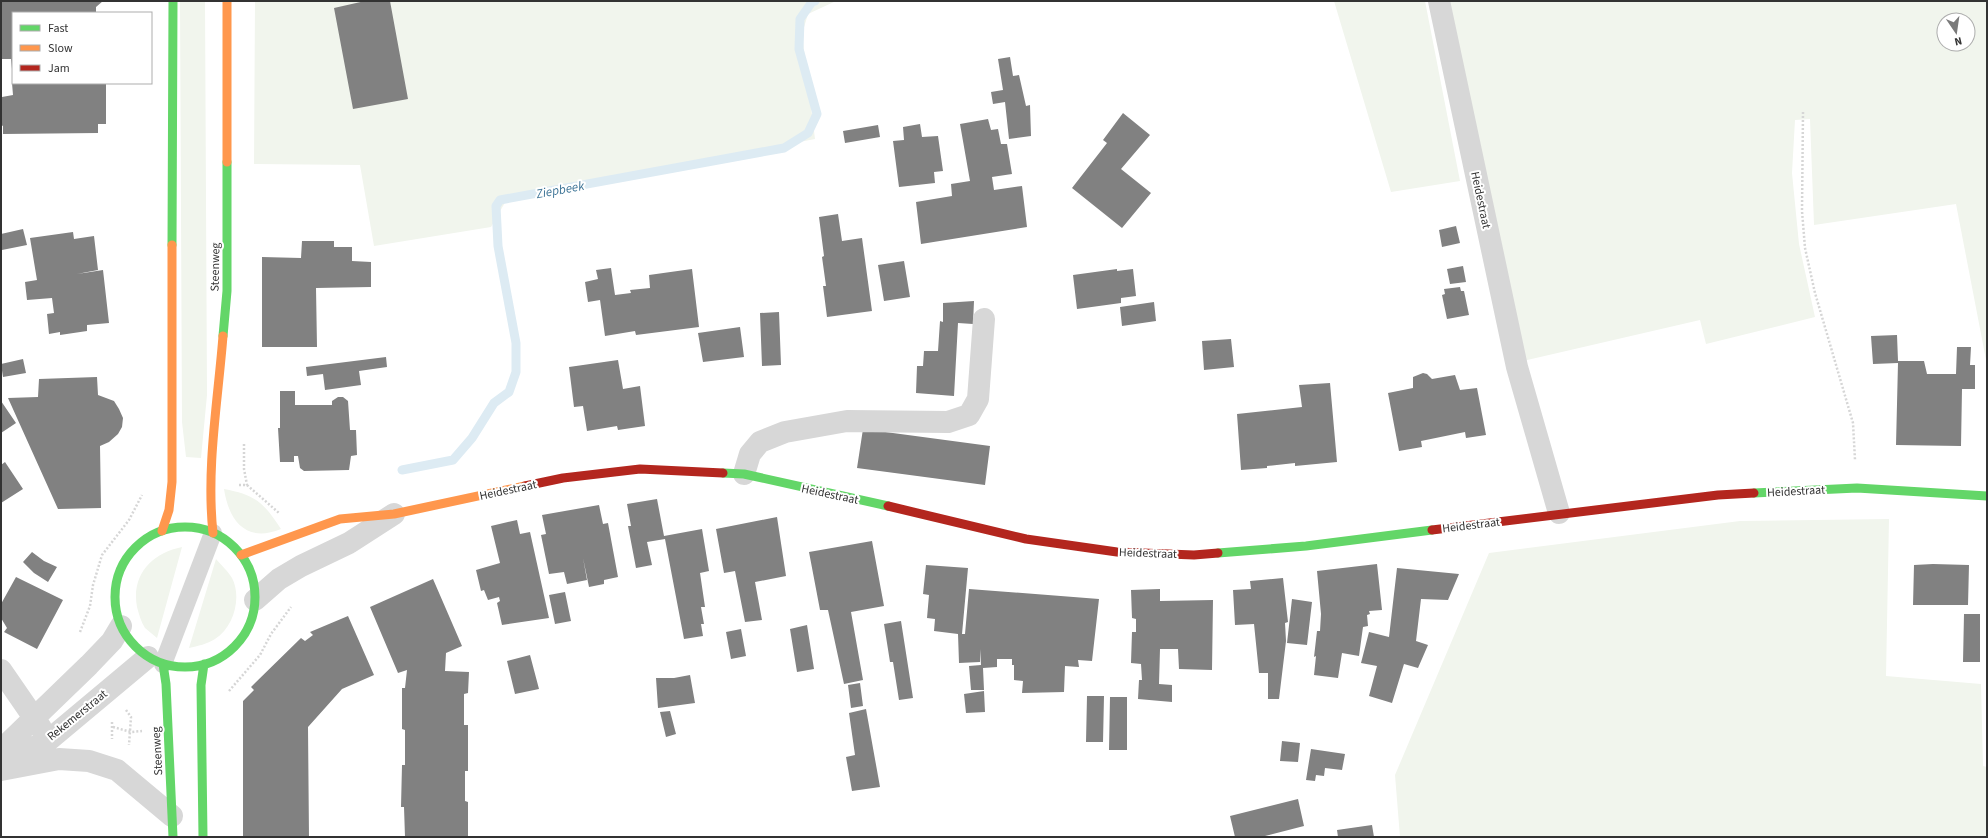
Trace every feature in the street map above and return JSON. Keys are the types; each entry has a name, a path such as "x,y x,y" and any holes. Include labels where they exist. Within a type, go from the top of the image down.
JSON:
{"main road":[{"path":"162,531 169,510 172,482 173,1"},
{"name":"Steenweg","path":"213,533 211,513 212,469 227,291 227,1"},
{"name":"Heidestraat","path":"241,555 340,519 394,514 563,478 640,469 744,474 935,516 1026,539 1117,552 1194,555 1306,546 1718,495 1857,488 1987,496"},
{"path":"196,528 213,533 228,543 241,555 249,569 254,584 255,600 252,617 245,633 234,647 225,654 204,664 190,667 156,660 137,649 121,626 115,608 115,588 120,570 131,553 145,540 162,531 196,528"},
{"name":"Steenweg","path":"156,660 166,684 173,837"},
{"path":"203,837 201,685 204,664"}],"street":[{"name":"Heidestraat","path":"1439,1 1517,367 1559,514"},
{"path":"744,474 750,454 760,442 786,432 847,421 948,422 969,415 978,399 984,319"},
{"name":"Heidestraat","path":"255,600 279,579 301,566 349,543 394,514"},
{"path":"1,750 89,665 112,641 121,626"},
{"name":"Rekemerstraat","path":"1,765 50,739 156,660"},
{"path":"1,670 33,718 50,739"},
{"name":"Rekemerstraat","path":"1,770 59,759 89,761 117,770 172,816"}],"lane":[{"path":"156,660 213,533"}],"path":[{"path":"1803,112 1802,212 1805,248 1815,293 1853,423 1857,488"},
{"path":"247,486 279,513"},
{"path":"78,636 84,625 90,606 97,569 102,555 129,520 142,494"},
{"path":"228,699 230,691 260,655 271,634 293,604"}],"shaded area":[{"path":"180,1 205,1 207,395 201,458 186,457 182,422"},
{"path":"255,1 836,1 808,14 802,34 815,139 507,199 491,227 374,246 360,165 254,164"},
{"path":"1334,1 1425,1 1460,181 1391,192"},
{"path":"1446,1 1987,1 1987,365 1956,204 1814,225 1810,119 1795,120 1792,173 1799,244 1815,317 1706,344 1700,320 1523,361"},
{"path":"224,489 252,497 264,506 281,529 269,533 258,533 249,531 242,527 235,520 230,511 226,501"},
{"path":"1889,519 1886,676 1981,684 1983,766 1987,767 1987,837 1400,837 1395,775 1489,553 1740,521"},
{"path":"182,547 157,638 145,628 141,621 137,607 137,585 146,567 153,560 161,554"},
{"path":"216,559 230,575 235,586 236,602 234,611 222,634 209,642 189,648"}],"building":[{"path":"1,1 103,1 96,7 96,12 12,12 12,69 11,59 1,59"},
{"path":"365,1 390,1 408,99 353,109 334,8"},
{"path":"1010,57 1013,76 1019,75 1026,106 1030,105 1031,136 1009,139 1005,102 993,104 991,92 1003,90 998,59"},
{"path":"12,84 106,84 106,124 98,124 98,133 3,134 3,126 1,125 2,97 13,95"},
{"path":"1123,113 1150,135 1121,169 1151,193 1122,228 1072,188 1107,143 1103,140"},
{"path":"988,119 991,130 998,129 1001,144 1007,144 1012,174 992,177 994,190 1022,186 1027,227 921,244 916,202 952,196 951,184 970,181 960,124"},
{"path":"920,124 922,137 938,136 943,171 934,172 935,183 899,187 893,141 904,140 903,127"},
{"path":"878,125 880,137 845,143 843,131"},
{"path":"838,214 842,241 862,238 872,311 827,317 823,286 826,286 822,257 824,256 819,217"},
{"path":"1456,226 1460,243 1442,247 1439,230"},
{"path":"23,229 27,245 2,250 1,234"},
{"path":"73,232 74,239 94,236 98,270 77,274 103,270 109,323 87,325 87,331 60,335 60,332 49,334 47,314 54,313 52,298 27,300 25,282 37,280 30,238"},
{"path":"302,241 334,241 334,247 352,247 352,261 371,262 371,287 316,288 317,347 262,347 262,257 301,258"},
{"path":"904,261 910,297 884,301 878,265"},
{"path":"1463,266 1466,282 1450,284 1447,269"},
{"path":"611,268 615,295 631,293 630,290 650,288 649,275 692,269 699,327 636,335 635,331 605,336 600,300 588,302 585,282 598,279 596,270"},
{"path":"1117,269 1117,271 1133,269 1136,296 1121,298 1121,303 1077,309 1073,275"},
{"path":"1460,287 1461,291 1464,291 1469,315 1447,319 1442,295 1445,294 1444,289"},
{"path":"974,301 973,324 958,323 954,396 916,393 917,366 923,366 924,351 938,351 940,321 943,322 943,303"},
{"path":"1154,302 1156,321 1122,326 1120,307"},
{"path":"779,312 781,365 762,366 760,313"},
{"path":"740,327 744,357 703,362 698,333"},
{"path":"1897,335 1898,361 1924,361 1927,374 1956,374 1957,347 1971,347 1970,365 1975,365 1975,389 1962,389 1961,446 1896,445 1898,363 1873,364 1871,336"},
{"path":"1231,339 1234,367 1204,370 1202,341"},
{"path":"386,357 387,367 359,371 361,385 325,390 323,374 307,376 306,367"},
{"path":"23,359 26,373 3,377 1,364"},
{"path":"618,360 623,389 640,386 645,426 618,430 617,426 587,431 583,406 574,407 569,367"},
{"path":"1423,373 1427,374 1432,379 1455,375 1460,390 1477,388 1486,435 1466,438 1465,432 1421,441 1422,447 1399,451 1388,393 1413,388 1413,377"},
{"path":"97,377 98,395 114,401 123,418 122,427 118,434 109,442 100,446 101,508 58,509 8,398 38,397 39,379"},
{"path":"1330,383 1337,462 1295,466 1295,463 1267,466 1267,468 1241,470 1237,414 1302,407 1299,385"},
{"path":"280,391 295,391 295,405 332,405 332,401 338,397 343,397 348,401 350,430 356,430 357,455 351,456 349,470 304,471 300,468 298,456 294,456 294,462 280,462 278,428 280,428"},
{"path":"1,401 16,423 1,433"},
{"path":"863,429 990,446 985,485 857,468"},
{"path":"5,462 23,489 1,503 1,465"},
{"path":"657,499 664,536 702,529 709,571 700,573 705,607 701,607 704,624 701,624 703,636 684,639 665,539 647,542 652,565 636,568 628,526 631,526 627,504"},
{"path":"599,505 603,524 608,523 618,577 604,580 604,584 589,587 583,558 587,580 567,584 564,572 549,574 541,535 546,534 542,515"},
{"path":"777,517 786,576 755,582 762,620 745,622 735,571 724,573 716,529"},
{"path":"517,520 520,534 530,532 549,618 502,625 497,603 500,601 499,597 488,600 484,590 481,591 476,570 500,563 491,526"},
{"path":"872,541 884,606 851,612 863,680 844,684 828,610 820,610 809,552"},
{"path":"32,552 44,561 57,567 48,582 34,573 23,562"},
{"path":"1377,564 1382,610 1369,611 1370,614 1367,615 1368,626 1363,627 1359,656 1342,653 1338,678 1314,675 1316,656 1314,657 1317,631 1320,631 1321,614 1317,571"},
{"path":"926,565 968,568 962,634 965,634 969,589 1099,599 1092,661 1078,660 1079,667 1065,666 1064,692 1022,693 1023,681 1014,680 1014,665 1012,665 1012,659 997,659 997,667 983,668 984,690 971,690 969,666 981,665 980,649 980,662 959,663 958,634 934,631 935,619 927,618 929,595 923,594"},
{"path":"1914,565 1969,565 1968,605 1913,605"},
{"path":"1397,568 1459,574 1448,600 1421,599 1416,641 1428,645 1418,668 1404,664 1392,703 1369,696 1377,666 1361,663 1369,632 1389,637"},
{"path":"16,577 63,600 37,649 4,632 7,628 1,618 1,604"},
{"path":"1283,578 1288,622 1285,623 1286,641 1279,699 1268,699 1268,673 1259,673 1254,624 1235,625 1233,590 1251,589 1250,581"},
{"path":"433,579 462,646 446,653 445,671 469,672 468,693 464,694 464,725 468,725 468,771 465,771 465,801 468,802 468,837 405,837 404,807 401,807 402,765 405,765 405,730 402,729 402,688 405,688 407,670 398,673 370,607"},
{"path":"1160,589 1160,601 1213,600 1212,670 1179,669 1178,649 1160,649 1159,684 1172,685 1172,702 1138,699 1139,680 1142,680 1141,664 1131,663 1132,632 1136,632 1136,619 1132,618 1131,590"},
{"path":"565,592 571,621 555,624 549,595"},
{"path":"1292,599 1312,602 1307,645 1287,643"},
{"path":"1964,614 1980,614 1980,662 1963,662"},
{"path":"348,616 374,675 342,689 308,727 309,837 243,837 243,701 254,690 251,687 301,638 305,641 313,635 310,632"},
{"path":"901,621 913,698 899,700 893,662 890,662 884,624"},
{"path":"807,625 814,669 797,672 790,629"},
{"path":"741,629 746,656 731,659 726,632"},
{"path":"530,655 539,689 515,694 507,661"},
{"path":"690,675 695,703 658,708 656,678 674,678"},
{"path":"860,683 863,706 851,708 848,685"},
{"path":"984,691 985,712 966,713 964,694"},
{"path":"1087,696 1104,696 1103,742 1086,742"},
{"path":"1110,697 1127,697 1127,750 1109,750"},
{"path":"866,709 880,787 852,791 846,757 855,755 849,713"},
{"path":"670,711 676,734 666,737 660,712"},
{"path":"1282,741 1300,743 1298,762 1280,761"},
{"path":"1311,749 1345,754 1342,770 1325,768 1324,776 1316,775 1315,781 1306,780"},
{"path":"1298,799 1304,826 1261,837 1235,837 1230,816"},
{"path":"1372,825 1374,837 1338,837 1337,830"}],"waterway":[{"name":"Ziepbeek","path":"402,470 453,460 472,438 494,403 509,392 516,372 516,343 498,246 496,206 500,200 784,148 808,133 817,114 799,49 800,19 812,2 815,1"}],"traffic: fast":[{"path":"172,245 173,1"},
{"path":"223,336 227,291 227,162"},
{"path":"723,473 744,474 888,506"},
{"path":"1754,493 1857,488 1987,496"},
{"path":"185,527 205,530 212,533 224,539 239,553 252,577 255,597 252,617 249,624 243,636 229,651 205,664 185,667 165,664 158,661 146,655 131,641 118,617 115,597 118,577 121,570 127,558 141,543 165,530 185,527"},
{"path":"1218,553 1306,546 1432,530"},
{"path":"163,664 166,684 173,837"},
{"path":"203,837 201,685 204,664"}],"traffic: slow":[{"path":"227,1 227,162"},
{"path":"162,531 169,510 172,482 172,245"},
{"path":"213,533 211,508 212,459 223,336"},
{"path":"241,555 340,519 394,514 525,486"}],"traffic: jam":[{"path":"525,486 563,478 640,469 723,473"},
{"path":"1432,530 1718,495 1754,493"},
{"path":"888,506 1026,539 1117,552 1194,555 1218,553"}]}
